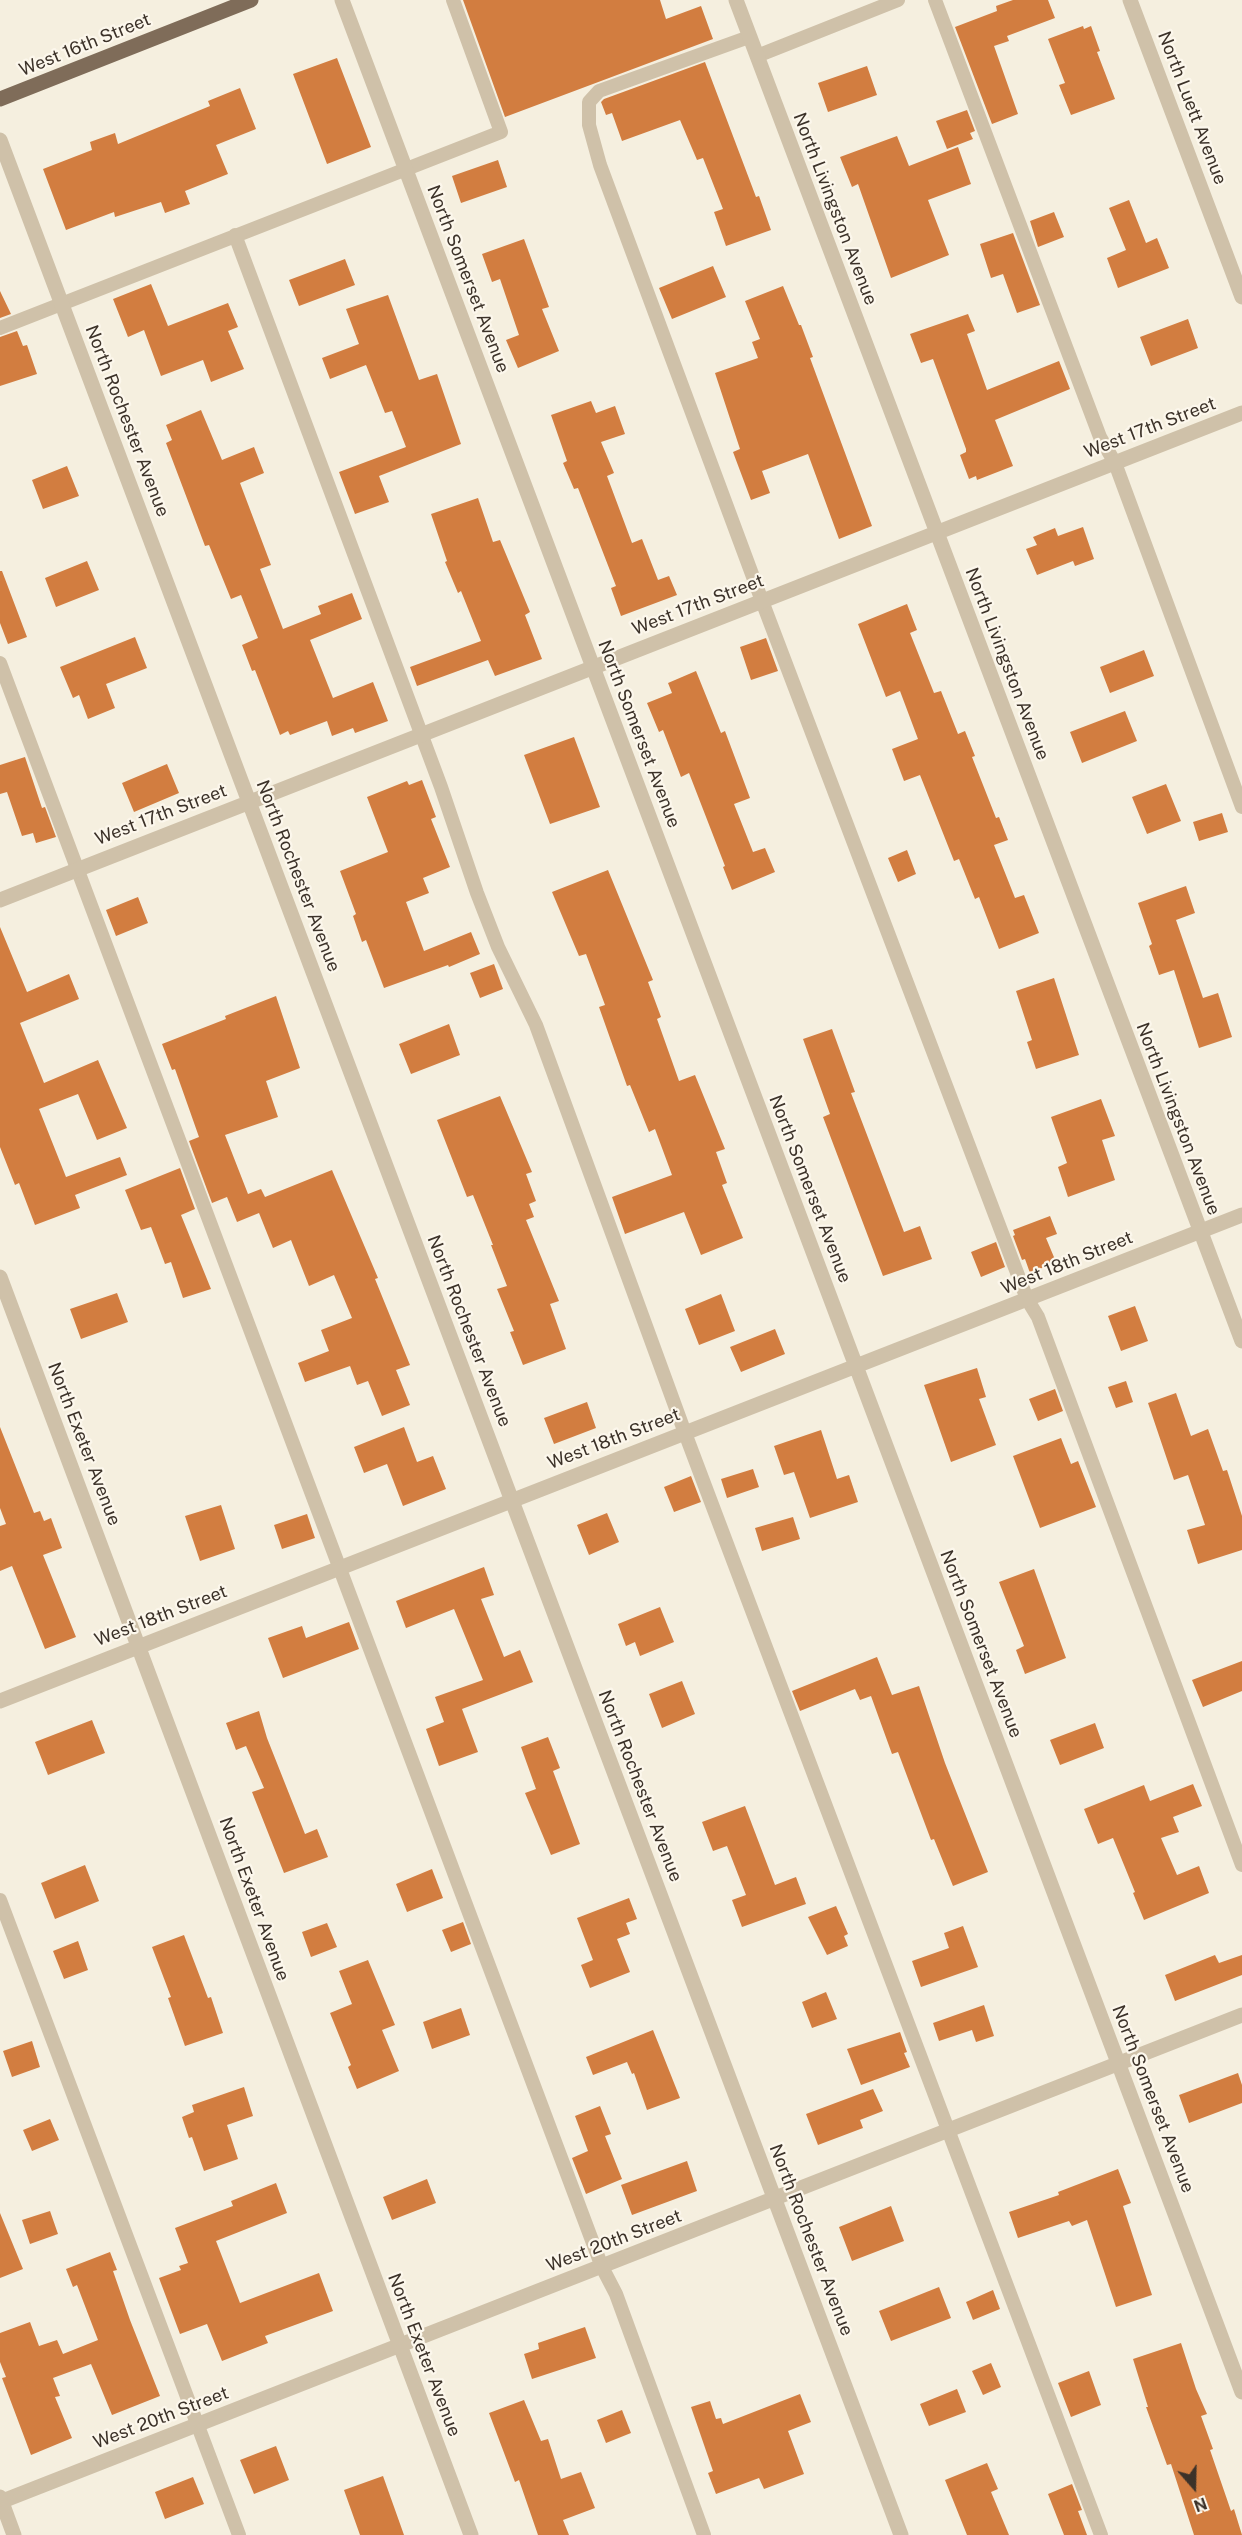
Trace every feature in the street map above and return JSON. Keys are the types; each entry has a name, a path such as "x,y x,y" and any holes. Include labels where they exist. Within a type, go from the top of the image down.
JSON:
{"main road":[{"name":"West 16th Street","path":"0,99 251,0"}],"street":[{"name":"North Somerset Avenue","path":"342,0 1242,2392"},
{"name":"North Livingston Avenue","path":"736,0 1242,1341"},
{"name":"North Luett Avenue","path":"1130,0 1242,297"},
{"name":"North Rochester Avenue","path":"0,140 901,2535"},
{"name":"West 17th Street","path":"0,900 1242,413"},
{"name":"West 18th Street","path":"0,1701 1242,1215"},
{"name":"North Exeter Avenue","path":"0,1277 471,2535"},
{"name":"West 20th Street","path":"0,2500 775,2200 1242,2015"},
{"path":"0,2500 14,2535"}],"lane":[{"path":"0,328 501,132 453,0"},
{"path":"757,56 898,0"},
{"path":"936,0 1100,437 1115,463 1242,807"},
{"path":"749,37 599,90 589,102 589,125 600,165 762,601 1027,1299 1038,1317 1242,1864"},
{"path":"235,235 421,735 481,904 498,947 536,1025 685,1433 1101,2535"},
{"path":"0,663 602,2266 616,2294 704,2535"},
{"path":"0,1900 239,2535"}],"building":[{"path":"463,0 660,0 666,19 701,6 713,39 505,117"},
{"path":"1013,0 1048,0 1055,18 1007,36 1009,41 994,46 1018,114 992,124 955,27 997,11 996,6"},
{"path":"1083,26 1084,29 1091,26 1100,51 1097,52 1115,99 1071,115 1059,85 1065,83 1048,39"},
{"path":"337,58 371,147 327,164 293,74"},
{"path":"705,62 756,197 759,196 771,230 726,246 714,212 723,209 703,158 697,160 680,120 622,141 612,113 606,115 601,102"},
{"path":"867,66 877,95 828,112 818,83"},
{"path":"240,88 256,129 216,145 228,174 185,191 190,204 165,213 161,202 115,217 114,212 66,230 43,169 92,150 90,142 115,133 118,144 210,106 208,101"},
{"path":"967,110 975,131 970,133 973,139 947,149 936,121"},
{"path":"897,136 909,166 958,147 971,184 928,200 949,255 891,278 858,184 852,187 840,157"},
{"path":"498,160 507,187 461,203 452,176"},
{"path":"1129,200 1146,243 1157,238 1169,268 1118,288 1107,258 1126,250 1109,208"},
{"path":"1054,212 1064,237 1038,247 1030,221"},
{"path":"1013,233 1040,305 1017,313 1003,274 991,278 980,244"},
{"path":"524,239 549,307 542,309 559,351 518,368 506,340 519,335 500,279 492,282 482,254"},
{"path":"345,259 355,285 299,306 289,280"},
{"path":"713,266 726,297 672,319 659,288"},
{"path":"151,284 168,326 228,303 238,327 228,331 244,369 211,382 203,360 161,376 144,330 128,337 113,299"},
{"path":"783,286 813,357 810,358 872,526 839,539 808,454 762,471 770,493 751,500 733,452 740,449 715,373 758,358 752,342 760,339 745,301"},
{"path":"0,291 11,314 0,318"},
{"path":"388,295 419,380 437,374 461,444 379,476 389,502 355,514 339,472 406,447 392,411 385,413 366,365 330,379 322,358 359,344 346,309"},
{"path":"968,314 975,331 967,334 987,390 1059,361 1070,389 995,420 1013,466 977,480 976,476 969,479 960,455 966,452 966,449 933,359 921,363 910,334"},
{"path":"1188,319 1198,348 1151,366 1140,337"},
{"path":"17,331 23,346 27,345 37,374 0,386 0,337"},
{"path":"591,401 596,413 615,406 625,434 601,442 614,473 607,476 632,543 642,539 658,580 669,576 677,595 621,616 611,588 616,586 578,488 574,489 563,463 567,461 551,415"},
{"path":"201,410 222,460 254,447 264,473 240,483 271,565 260,569 283,629 321,614 318,606 352,593 362,619 310,640 333,698 373,682 388,721 355,733 353,728 332,736 327,721 290,735 288,731 280,735 255,670 252,671 242,645 258,638 241,595 231,599 209,545 205,546 166,443 172,440 166,425"},
{"path":"67,466 79,496 43,509 32,480"},
{"path":"478,498 493,542 500,540 530,612 525,615 542,659 495,676 488,660 417,686 410,667 481,641 461,591 458,593 445,562 447,561 431,514"},
{"path":"1083,527 1094,559 1075,566 1073,561 1037,575 1026,549 1037,545 1033,537 1055,528 1058,536"},
{"path":"87,561 99,590 56,607 45,578"},
{"path":"0,571 2,571 27,637 8,644 0,623"},
{"path":"907,604 917,630 910,633 934,693 941,691 958,734 965,731 975,756 972,757 996,818 999,817 1008,840 994,845 1015,898 1024,895 1039,933 999,949 979,897 975,899 959,859 954,861 920,775 904,781 892,749 918,739 900,691 886,697 858,624"},
{"path":"135,637 147,668 106,684 115,708 88,719 79,695 73,698 60,667"},
{"path":"766,638 778,671 751,680 740,647"},
{"path":"1144,650 1154,676 1110,693 1100,667"},
{"path":"696,671 721,733 725,731 750,798 734,804 753,852 765,848 775,872 732,890 689,773 681,777 663,730 659,732 647,703 672,693 668,683"},
{"path":"1125,711 1137,741 1082,763 1070,732"},
{"path":"574,737 600,807 550,824 524,755"},
{"path":"25,757 42,808 45,807 56,837 36,843 33,833 22,836 7,792 0,794 0,765"},
{"path":"167,764 179,793 134,812 122,783"},
{"path":"422,780 436,817 431,819 450,867 423,878 429,893 406,902 424,951 471,932 480,954 449,967 448,965 384,988 366,940 362,942 353,916 356,914 340,871 388,852 367,797 407,781 409,785"},
{"path":"1166,784 1181,821 1147,834 1132,797"},
{"path":"1222,813 1228,832 1199,841 1193,822"},
{"path":"907,850 916,874 898,882 888,858"},
{"path":"608,870 653,980 648,982 661,1017 657,1019 679,1081 695,1075 725,1149 716,1152 727,1183 722,1185 743,1238 701,1255 684,1212 625,1234 612,1197 672,1175 655,1129 649,1132 630,1085 627,1086 599,1007 605,1005 586,954 579,956 552,892"},
{"path":"1186,886 1195,913 1176,920 1203,998 1218,993 1232,1037 1199,1048 1174,970 1159,975 1149,946 1152,944 1138,903"},
{"path":"138,897 148,923 116,936 106,910"},
{"path":"0,927 27,992 69,974 79,999 20,1023 44,1083 98,1060 127,1128 97,1140 78,1094 39,1109 66,1177 120,1157 127,1175 75,1195 80,1208 35,1225 19,1183 15,1185 0,1147"},
{"path":"494,964 503,989 480,998 470,973"},
{"path":"1054,978 1079,1055 1036,1069 1027,1042 1032,1040 1016,991"},
{"path":"276,996 300,1068 266,1081 278,1117 225,1135 248,1194 261,1189 265,1197 332,1170 378,1278 375,1279 410,1365 396,1370 410,1405 382,1416 368,1381 357,1385 350,1366 305,1382 298,1363 329,1351 321,1330 352,1318 334,1275 309,1286 291,1240 273,1248 259,1213 237,1222 227,1197 212,1203 189,1141 199,1137 175,1069 172,1070 162,1044"},
{"path":"449,1024 460,1055 411,1074 399,1044"},
{"path":"832,1029 855,1092 851,1093 904,1232 920,1226 932,1259 883,1276 823,1117 830,1114 803,1039"},
{"path":"500,1096 532,1172 526,1174 536,1201 529,1204 534,1217 526,1220 559,1301 550,1304 566,1349 523,1365 510,1332 514,1331 497,1289 507,1286 491,1245 493,1245 473,1195 467,1197 437,1120"},
{"path":"1101,1099 1115,1136 1102,1140 1115,1180 1068,1197 1058,1167 1067,1163 1051,1117"},
{"path":"180,1168 195,1209 181,1215 211,1289 183,1298 171,1262 165,1264 151,1227 141,1230 125,1190"},
{"path":"1050,1216 1057,1234 1046,1238 1056,1262 1030,1273 1025,1259 1022,1260 1013,1230"},
{"path":"996,1242 1005,1267 981,1277 971,1252"},
{"path":"117,1293 128,1322 81,1339 70,1309"},
{"path":"721,1294 735,1331 699,1345 685,1309"},
{"path":"1135,1306 1148,1341 1121,1351 1108,1316"},
{"path":"775,1329 785,1354 741,1372 730,1347"},
{"path":"977,1368 986,1397 979,1399 996,1445 951,1462 924,1385"},
{"path":"1126,1381 1133,1402 1116,1408 1108,1387"},
{"path":"1055,1389 1063,1411 1038,1421 1029,1399"},
{"path":"1176,1393 1191,1436 1208,1429 1223,1471 1227,1470 1242,1516 1242,1550 1198,1564 1187,1530 1205,1525 1188,1475 1174,1480 1148,1403"},
{"path":"587,1402 596,1428 554,1444 544,1418"},
{"path":"0,1427 34,1513 40,1511 44,1521 51,1518 62,1548 43,1555 76,1637 45,1649 12,1566 0,1571 0,1526 6,1524 0,1508"},
{"path":"404,1427 417,1462 433,1456 446,1489 403,1506 387,1464 364,1473 354,1447"},
{"path":"821,1430 837,1479 849,1475 858,1502 810,1518 794,1472 784,1475 774,1446"},
{"path":"1061,1438 1071,1464 1078,1461 1096,1507 1040,1528 1013,1456"},
{"path":"753,1469 759,1487 727,1498 721,1479"},
{"path":"691,1476 701,1502 674,1512 664,1487"},
{"path":"221,1505 235,1549 200,1561 185,1516"},
{"path":"607,1513 619,1542 589,1555 577,1525"},
{"path":"307,1514 315,1538 282,1549 274,1525"},
{"path":"793,1517 800,1539 762,1551 755,1528"},
{"path":"484,1567 494,1595 481,1599 504,1657 520,1650 533,1682 462,1709 478,1752 439,1766 426,1729 444,1722 435,1697 483,1680 454,1609 406,1628 396,1601"},
{"path":"1034,1569 1066,1658 1025,1674 1016,1650 1024,1646 999,1582"},
{"path":"660,1607 674,1642 640,1656 635,1642 626,1646 618,1624"},
{"path":"349,1622 359,1649 283,1678 268,1638 302,1626 306,1638"},
{"path":"877,1657 892,1695 919,1686 945,1763 988,1872 953,1886 934,1839 931,1840 898,1752 892,1754 871,1696 860,1700 855,1689 800,1711 792,1691"},
{"path":"1242,1661 1242,1691 1203,1707 1192,1680"},
{"path":"682,1681 695,1714 662,1728 649,1694"},
{"path":"259,1711 267,1738 305,1834 317,1829 328,1857 284,1873 252,1792 264,1788 246,1746 236,1750 226,1723"},
{"path":"92,1720 105,1753 48,1775 35,1742"},
{"path":"1095,1723 1104,1748 1060,1765 1050,1740"},
{"path":"548,1737 560,1768 553,1771 580,1844 551,1855 525,1793 536,1789 521,1747"},
{"path":"1193,1784 1202,1806 1173,1817 1179,1832 1161,1838 1177,1875 1199,1866 1209,1893 1144,1920 1113,1838 1098,1844 1084,1809 1144,1785 1150,1801"},
{"path":"745,1806 775,1885 796,1877 806,1904 742,1927 732,1900 746,1895 727,1846 713,1851 702,1822"},
{"path":"85,1865 99,1901 55,1919 41,1883"},
{"path":"432,1869 443,1898 407,1912 396,1884"},
{"path":"629,1898 637,1919 626,1923 630,1934 617,1939 630,1972 590,1988 581,1965 593,1960 577,1918"},
{"path":"836,1906 848,1934 844,1936 848,1946 827,1955 808,1917"},
{"path":"463,1922 471,1944 451,1952 442,1930"},
{"path":"327,1923 337,1947 311,1957 302,1932"},
{"path":"963,1926 978,1967 921,1987 912,1961 949,1948 944,1933"},
{"path":"184,1935 208,1998 211,1997 223,2033 185,2046 168,1998 171,1997 152,1947"},
{"path":"78,1941 88,1970 64,1979 53,1951"},
{"path":"1215,1955 1219,1963 1242,1955 1242,1975 1175,2001 1165,1975"},
{"path":"368,1960 395,2025 382,2030 399,2071 357,2089 348,2067 351,2065 330,2013 352,2004 339,1971"},
{"path":"826,1992 837,2019 812,2028 802,2002"},
{"path":"984,2005 994,2036 976,2042 972,2030 939,2041 933,2023"},
{"path":"461,2008 470,2035 432,2049 423,2022"},
{"path":"653,2030 680,2098 647,2110 634,2073 632,2074 627,2062 593,2075 586,2057"},
{"path":"900,2032 907,2052 904,2053 910,2067 861,2085 847,2049"},
{"path":"32,2041 40,2067 12,2077 3,2051"},
{"path":"1238,2073 1242,2085 1242,2103 1189,2123 1179,2095"},
{"path":"244,2087 253,2116 227,2125 238,2159 204,2171 182,2117 194,2112 192,2105"},
{"path":"873,2089 883,2111 860,2120 863,2128 818,2145 806,2114"},
{"path":"600,2106 611,2134 605,2136 622,2179 586,2194 572,2158 588,2151 575,2116"},
{"path":"50,2119 59,2140 32,2151 23,2130"},
{"path":"687,2161 697,2191 632,2215 621,2185"},
{"path":"1118,2169 1131,2203 1123,2206 1152,2295 1116,2307 1087,2220 1072,2226 1069,2221 1018,2238 1009,2212 1059,2195 1058,2192"},
{"path":"427,2179 436,2203 392,2220 383,2197"},
{"path":"276,2183 287,2213 216,2241 240,2303 319,2273 333,2311 265,2336 268,2343 222,2361 207,2324 180,2334 159,2278 181,2270 179,2266 188,2263 175,2228 233,2206 231,2201"},
{"path":"891,2206 904,2241 852,2261 839,2227"},
{"path":"50,2211 58,2234 30,2244 22,2220"},
{"path":"0,2213 23,2269 0,2278"},
{"path":"110,2252 117,2270 113,2271 130,2320 160,2396 112,2415 91,2364 53,2378 60,2396 55,2397 72,2438 31,2455 2,2378 6,2377 0,2362 0,2333 30,2322 39,2346 57,2340 63,2354 98,2340 77,2285 73,2287 66,2269"},
{"path":"939,2287 951,2318 891,2341 879,2311"},
{"path":"993,2290 1000,2309 973,2320 966,2302"},
{"path":"585,2327 596,2358 532,2379 524,2354 539,2349 538,2343"},
{"path":"1181,2343 1207,2414 1201,2416 1213,2449 1210,2450 1231,2511 1234,2509 1242,2535 1194,2535 1171,2464 1167,2465 1146,2407 1148,2407 1133,2359"},
{"path":"991,2363 1001,2387 983,2395 972,2371"},
{"path":"1089,2371 1101,2405 1071,2417 1058,2383"},
{"path":"957,2389 966,2412 929,2426 920,2404"},
{"path":"800,2394 811,2422 788,2431 804,2474 764,2489 759,2478 716,2494 708,2473 713,2471 691,2407 710,2401 716,2419 721,2418 723,2424"},
{"path":"524,2400 541,2441 548,2439 561,2479 581,2472 595,2508 563,2520 569,2535 538,2535 519,2480 515,2482 489,2413"},
{"path":"622,2410 631,2433 606,2443 597,2420"},
{"path":"276,2446 289,2480 254,2494 240,2460"},
{"path":"987,2463 998,2489 991,2492 1009,2535 967,2535 945,2480"},
{"path":"383,2476 404,2535 360,2535 344,2490"},
{"path":"193,2477 204,2504 165,2519 155,2492"},
{"path":"1072,2484 1082,2510 1078,2511 1087,2535 1064,2535 1048,2494"}]}
